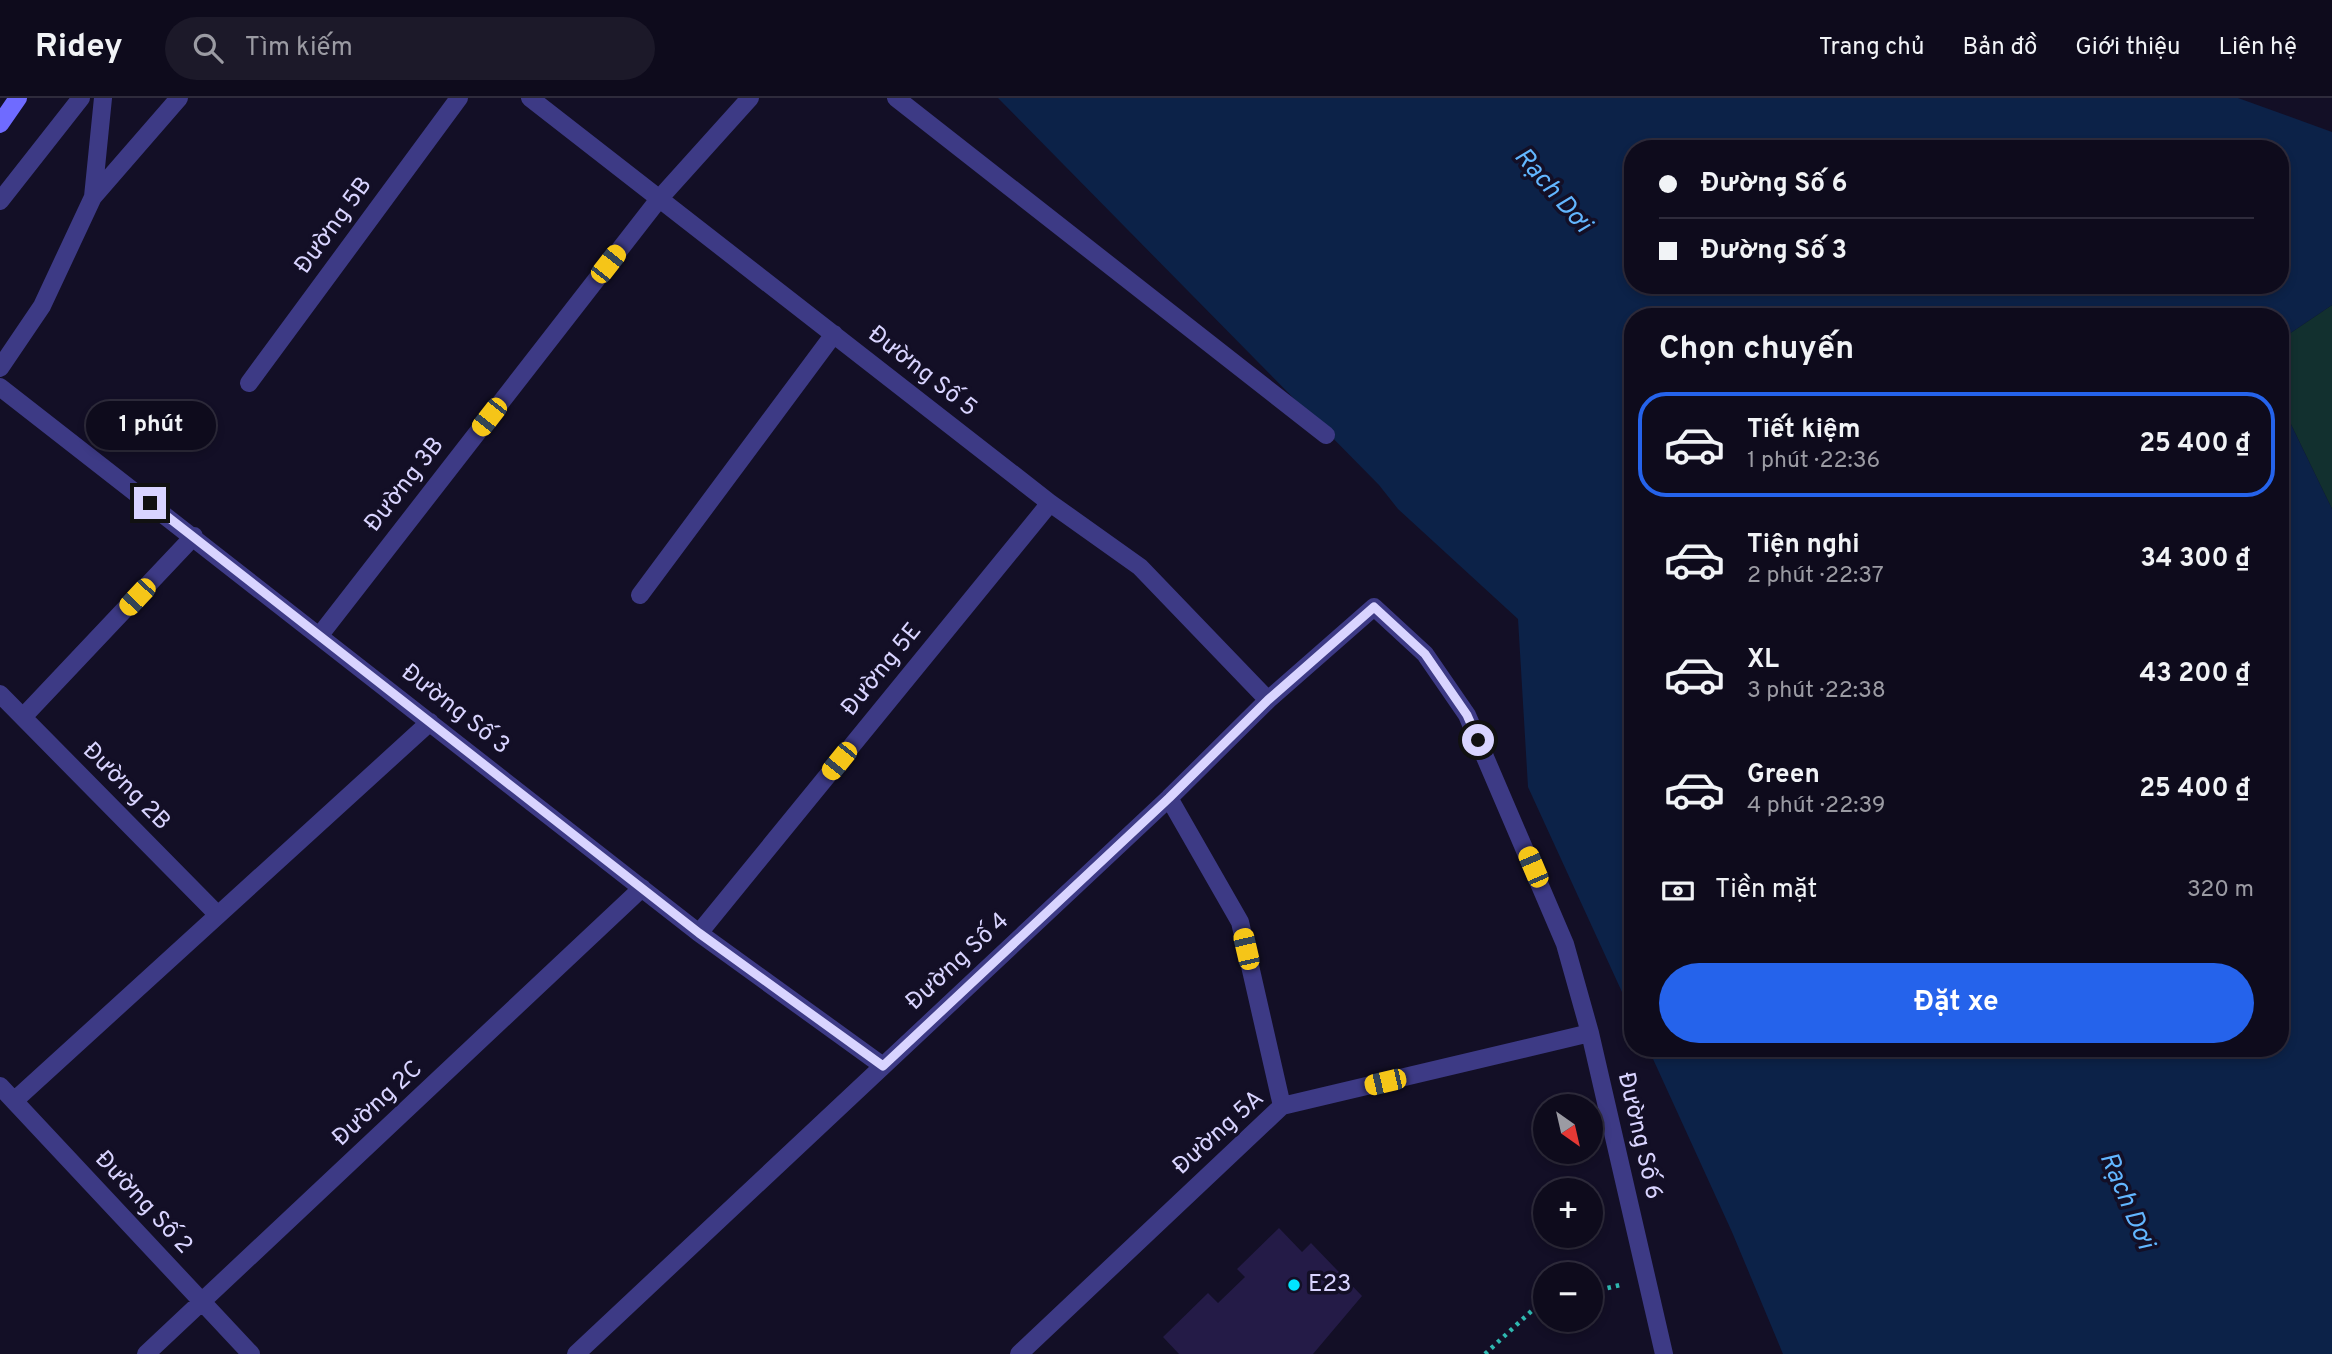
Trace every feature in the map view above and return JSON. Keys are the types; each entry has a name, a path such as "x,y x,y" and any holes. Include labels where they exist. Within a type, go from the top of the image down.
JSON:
{"main road":[{"path":"0,124 18,98"}],"street":[{"path":"0,201 81,98"},
{"path":"93,197 103,98"},
{"path":"0,368 41,306 93,197 179,98"},
{"name":"Đường 5B","path":"249,383 459,98"},
{"name":"Đường Số 5","path":"530,98 1050,503 1140,568 1268,700"},
{"name":"Đường 3B","path":"320,635 659,199 750,98"},
{"path":"896,98 1326,435"},
{"path":"640,595 834,334"},
{"name":"Đường Số 3","path":"0,387 699,933 883,1066"},
{"name":"Đường 5E","path":"699,933 1050,503"},
{"path":"23,717 194,536"},
{"name":"Đường Số 4","path":"576,1354 1169,798 1268,700 1374,607"},
{"name":"Đường Số 6","path":"1374,607 1425,654 1467,715 1565,944 1590,1033 1664,1354"},
{"name":"Đường 2B","path":"0,694 218,915"},
{"path":"14,1101 430,722"},
{"path":"1169,798 1240,922 1282,1106"},
{"name":"Đường 2C","path":"146,1354 642,888"},
{"name":"Đường 5A","path":"1019,1354 1282,1106 1590,1033"},
{"name":"Đường Số 2","path":"0,1086 251,1354"}],"path":[{"path":"1485,1354 1533,1310"}],"green space":[{"path":"2332,305 2332,509 2289,421 2289,334"}],"water":[{"name":"Rạch Dơi","path":"998,98 2238,98 2332,132 2332,305 2289,334 2289,308 1624,308 1624,996 1528,787 1518,619 1398,509 1379,485"},
{"name":"Rạch Dơi","path":"2289,421 2332,509 2332,1354 1783,1354 1732,1232 1652,1057 2289,1057"}],"building":[{"name":"E23","path":"1279,1228 1302,1252 1311,1243 1362,1296 1313,1354 1179,1354 1163,1337 1208,1293 1218,1303 1245,1277 1237,1269"}],"place":[{"name":"E23","path":"1294,1285"}],"route":[{"path":"150,503 699,933 883,1066 1169,798 1268,700 1374,607 1425,654 1467,715 1478,740"}]}
